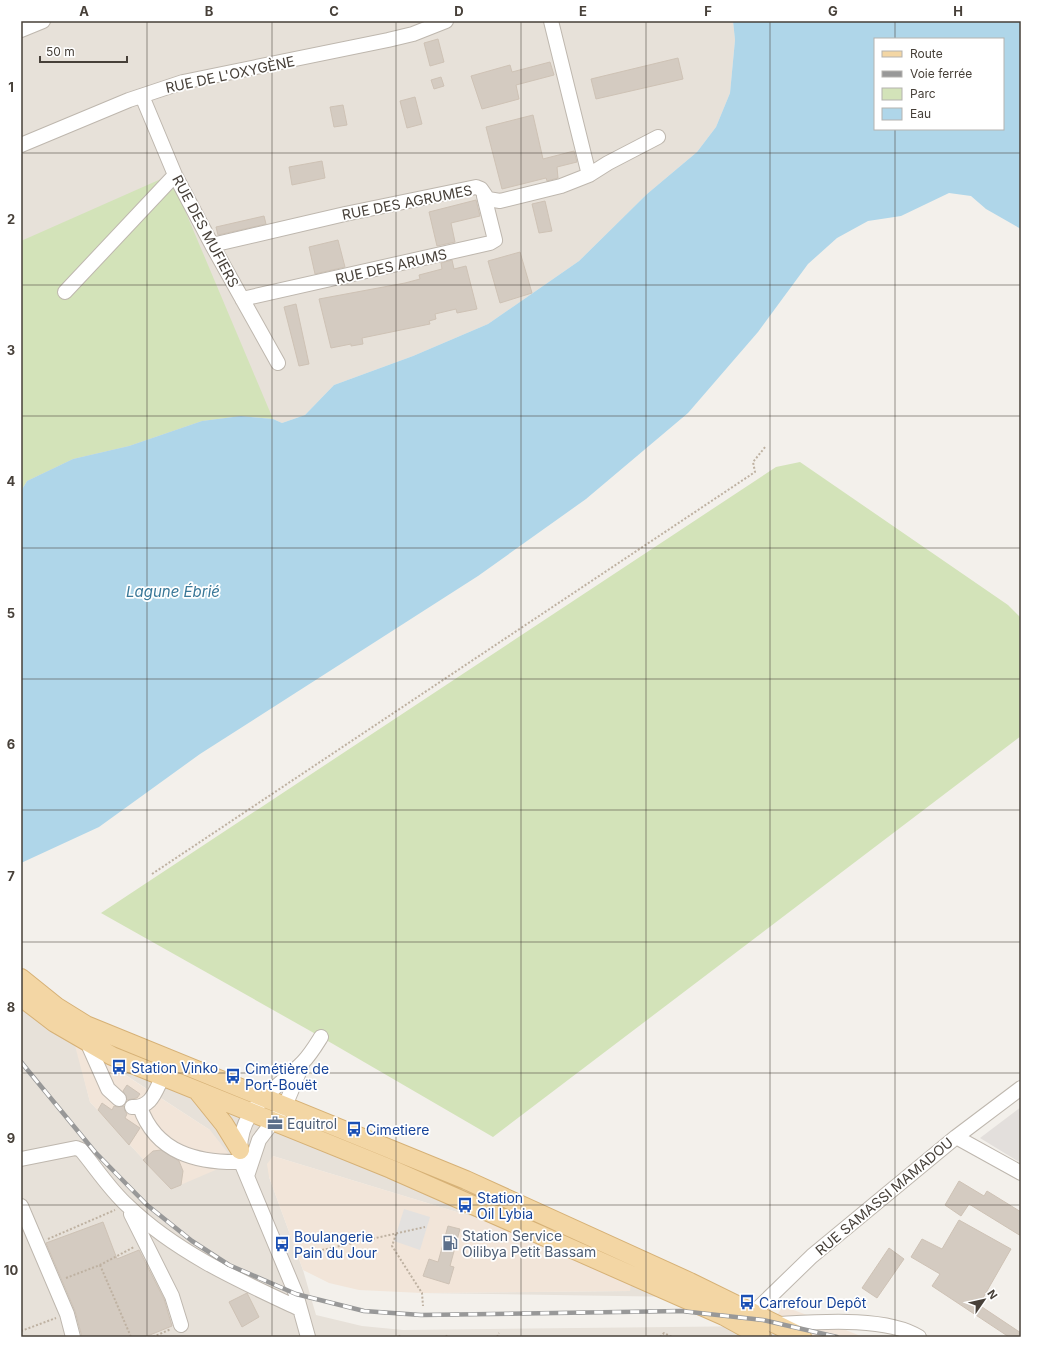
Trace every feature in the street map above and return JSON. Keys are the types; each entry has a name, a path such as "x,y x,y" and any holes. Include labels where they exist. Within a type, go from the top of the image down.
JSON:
{"main road":[{"path":"21,978 57,1007 86,1026 466,1180 690,1282 754,1312 791,1332"},
{"path":"21,998 55,1023 88,1044 112,1056 199,1092 275,1120 507,1219 740,1325 762,1337"},
{"path":"199,1092 224,1124 240,1156"}],"street":[{"path":"21,30 43,21"},
{"name":"RUE DE L'OXYGÈNE","path":"21,145 142,96 183,82 388,40 413,34 446,21"},
{"path":"550,21 589,176"},
{"name":"RUE DES MUFIERS","path":"142,96 176,175 212,245 278,363"},
{"name":"RUE DES AGRUMES","path":"212,245 345,214 476,188 481,189 484,196 490,200 500,201 561,186 589,176 608,163 658,137"},
{"path":"65,292 176,175"},
{"name":"RUE DES ARUMS","path":"242,299 490,243 495,240 484,196"},
{"path":"308,1337 300,1309 240,1156 242,1133 251,1112 263,1097 303,1062 321,1037"},
{"path":"88,1044 108,1089 119,1099"},
{"path":"247,1176 259,1140 285,1106 303,1062"},
{"path":"163,1076 150,1101 136,1107 149,1128 169,1146 200,1160 217,1163 240,1156"},
{"name":"RUE SAMASSI MAMADOU","path":"740,1325 812,1256 956,1137 1021,1088"},
{"path":"956,1137 1021,1173"},
{"path":"21,1159 76,1148 81,1150 126,1205 155,1231 234,1278 300,1309"},
{"path":"126,1205 146,1241 172,1296 180,1325"},
{"path":"21,1206 67,1314 73,1337"},
{"path":"791,1332 850,1321 898,1328 919,1337"}],"path":[{"path":"152,874 755,472 754,462 766,446"},
{"path":"37,1243 126,1205"},
{"path":"322,1250 425,1227"},
{"path":"396,1234 392,1246 422,1294 423,1306"},
{"path":"53,1283 100,1265 146,1241"},
{"path":"100,1265 131,1337"},
{"path":"21,1330 67,1314"},
{"path":"154,1337 161,1336 180,1325"},
{"path":"498,1337 500,1333"},
{"path":"660,1337 664,1333 672,1337"}],"shaded area":[{"path":"21,21 733,21 735,40 730,93 716,127 697,152 647,194 579,261 488,324 413,356 334,385 305,415 282,423 273,419 241,416 27,481 21,491"},
{"path":"21,978 56,1009 261,1102 659,1270 681,1297 422,1293 630,1291 565,1245 273,1156 269,1177 303,1270 316,1315 362,1326 403,1330 770,1326 790,1337 21,1337","holes":["75,1042 210,1130 171,1189 90,1102"]},
{"path":"74,1042 210,1130 228,1153 232,1163 171,1189 90,1102"},
{"path":"1021,1107 1021,1163 980,1138"},
{"path":"273,1156 565,1245 632,1276 630,1291 422,1293 359,1290 329,1283 303,1270 269,1177 267,1164"},
{"path":"404,1209 430,1217 420,1250 394,1241"},
{"path":"783,1306 863,1337 790,1337 770,1326"}],"green space":[{"path":"170,175 273,419 241,416 202,421 129,446 73,459 27,481 21,491 21,241"},
{"path":"800,462 1008,605 1021,618 1021,736 493,1137 321,1037 101,913 776,467"}],"water":[{"name":"Lagune Ébrié","path":"733,21 1021,21 1021,229 986,209 971,196 949,193 901,216 868,221 837,238 808,264 758,332 688,413 586,499 478,576 200,754 99,827 21,863 21,491 27,481 73,459 129,446 202,421 241,416 273,419 282,423 305,415 334,385 413,356 488,324 579,261 647,194 697,152 716,127 730,93 735,40"}],"building":[{"path":"438,39 444,62 430,66 424,43"},
{"path":"678,58 683,79 596,99 591,79"},
{"path":"550,62 554,75 516,85 519,99 482,109 471,76 510,65 512,72"},
{"path":"441,77 444,86 434,89 431,80"},
{"path":"415,97 422,124 407,128 400,101"},
{"path":"343,105 347,125 334,127 330,107"},
{"path":"533,115 543,159 574,151 577,162 557,167 558,178 547,181 546,178 502,189 486,127"},
{"path":"322,161 325,178 292,185 289,167"},
{"path":"476,200 480,216 451,223 455,242 437,246 429,212"},
{"path":"545,201 552,231 539,233 532,204"},
{"path":"264,216 266,224 218,235 216,227"},
{"path":"338,240 345,267 315,274 309,247"},
{"path":"520,252 532,293 500,303 488,261"},
{"path":"452,260 454,269 466,266 477,309 457,313 456,309 435,314 436,319 429,321 430,324 362,338 363,344 351,346 351,344 331,348 319,299 420,279 419,275 442,269 441,263"},
{"path":"296,304 309,364 299,366 284,307"},
{"path":"127,1085 140,1094 137,1098 127,1100 123,1091"},
{"path":"102,1103 112,1110 114,1106 124,1106 127,1114 125,1118 140,1128 129,1145 98,1110"},
{"path":"161,1150 179,1161 183,1171 181,1185 171,1189 143,1160 153,1151"},
{"path":"959,1181 984,1196 987,1191 1021,1212 1021,1236 969,1204 961,1216 945,1205"},
{"path":"959,1220 1011,1249 979,1305 1021,1333 1021,1337 1009,1337 932,1286 940,1274 911,1257 922,1239 942,1249"},
{"path":"103,1222 117,1259 139,1250 164,1299 172,1326 145,1337 82,1337 75,1311 46,1243"},
{"path":"448,1226 460,1229 450,1266 454,1267 449,1284 423,1276 429,1259 438,1262"},
{"path":"889,1248 904,1259 877,1298 862,1288"},
{"path":"247,1293 259,1317 242,1327 229,1302"}],"railway":[{"path":"21,1062 95,1152 147,1205 192,1241 229,1265 296,1294 364,1311 421,1315 681,1311 763,1320 837,1337"}],"place":[{"name":"Station Vinko","path":"119,1067"},
{"name":"Cimétière de Port-Bouët","path":"233,1076"},
{"name":"Equitrol","path":"275,1123"},
{"name":"Cimetiere","path":"354,1129"},
{"name":"Station Oil Lybia","path":"465,1205"},
{"name":"Station Service Oilibya Petit Bassam","path":"450,1243"},
{"name":"Boulangerie Pain du Jour","path":"282,1244"},
{"name":"Carrefour Depôt","path":"747,1302"}]}
